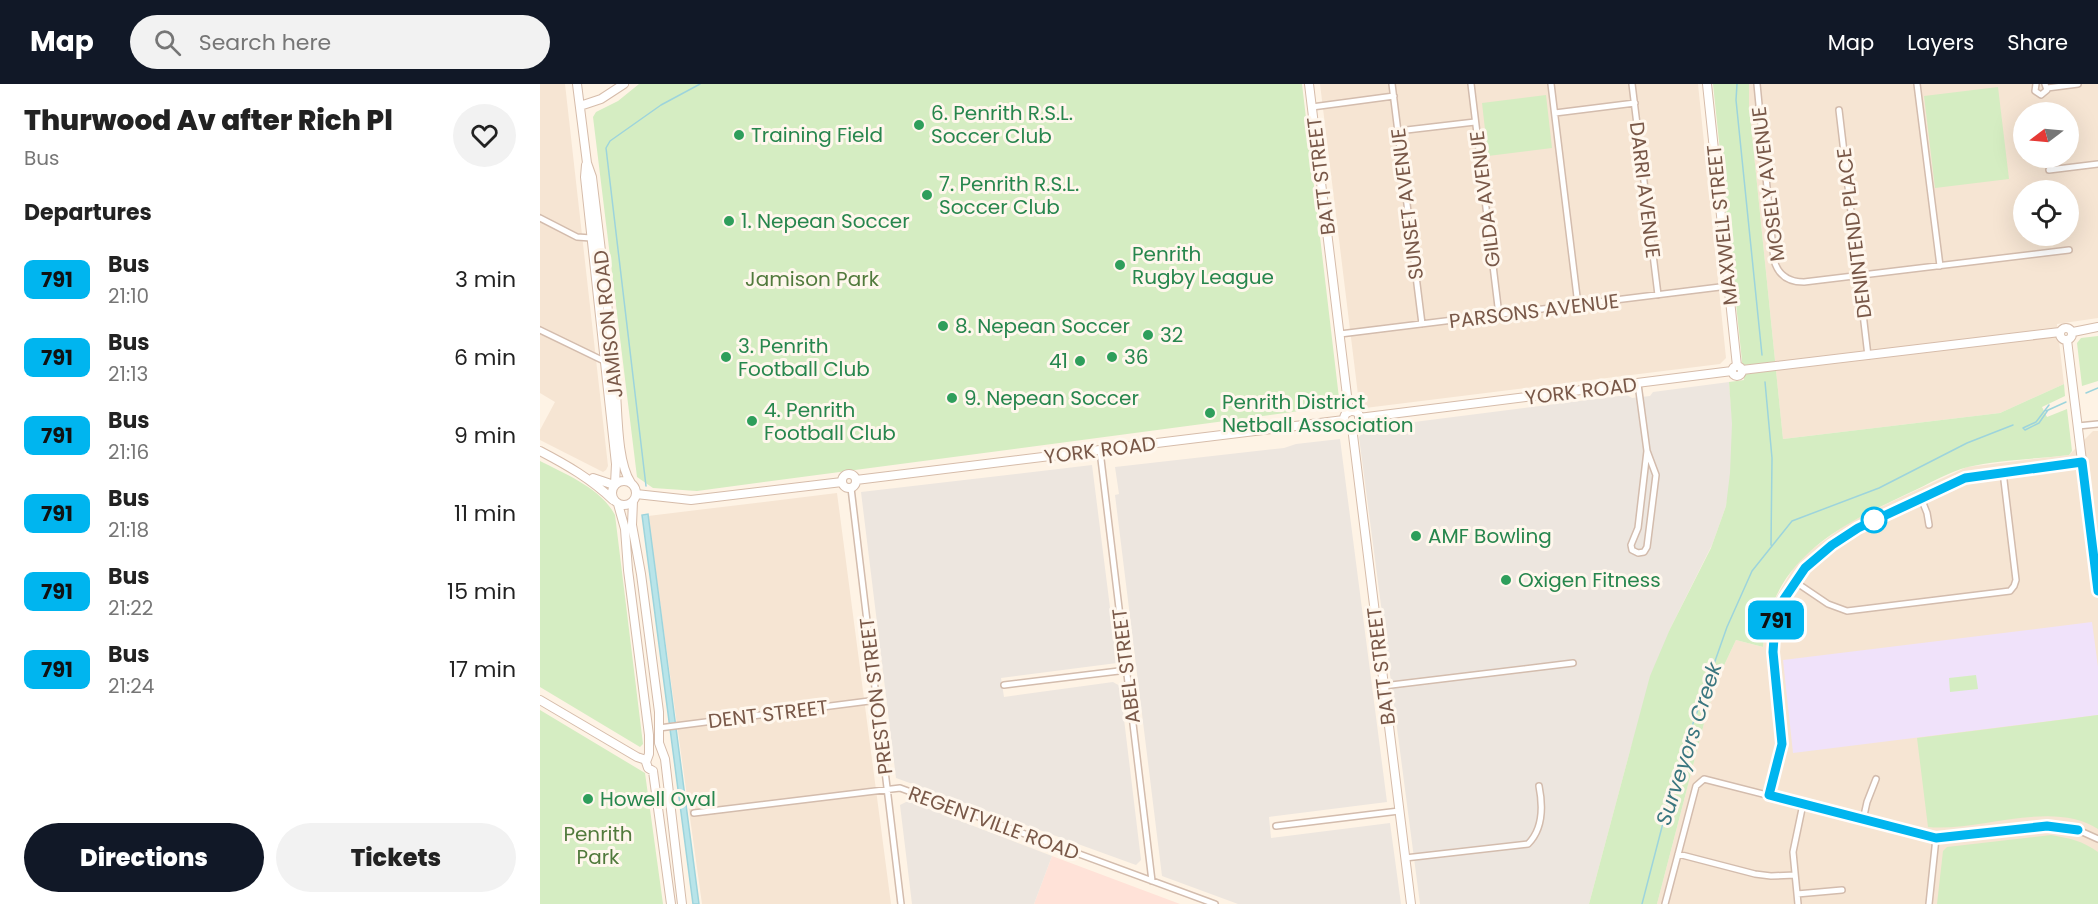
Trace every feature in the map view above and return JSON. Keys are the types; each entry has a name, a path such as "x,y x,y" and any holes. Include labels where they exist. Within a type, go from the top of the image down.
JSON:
{"street":[{"name":"JAMISON ROAD","path":"577,84 587,163 592,177 623,461 626,476 631,483"},
{"path":"580,106 602,99 624,84"},
{"name":"BATT STREET","path":"1309,84 1349,412"},
{"name":"SUNSET AVENUE","path":"1392,84 1422,324"},
{"name":"GILDA AVENUE","path":"1471,84 1499,315"},
{"path":"1551,84 1578,305"},
{"name":"DARRI AVENUE","path":"1632,84 1658,295"},
{"name":"MAXWELL STREET","path":"1707,84 1737,369"},
{"name":"MOSELY AVENUE","path":"1757,84 1771,237 1776,267 1786,278 1796,282 1859,276 2069,250"},
{"path":"1917,84 1940,266"},
{"path":"2036,84 2035,91 2039,95 2045,93 2046,86 2078,84"},
{"path":"1312,106 1394,96"},
{"path":"1555,113 1635,104"},
{"name":"DENINTEND PLACE","path":"1839,110 1868,356"},
{"path":"1398,131 1475,122"},
{"name":"JAMISON ROAD","path":"587,163 585,177 616,464 615,484"},
{"path":"2049,170 2098,164"},
{"path":"540,218 577,237 591,238"},
{"name":"PARSONS AVENUE","path":"1340,334 1728,286"},
{"path":"2067,340 2062,338 2060,332 2065,327 2073,332"},
{"path":"2073,332 2098,327"},
{"path":"540,330 604,361"},
{"name":"YORK ROAD","path":"1359,418 1638,384 1737,369 1868,356 2060,332"},
{"path":"2067,340 2072,337 2073,332"},
{"path":"2067,340 2098,590"},
{"path":"1638,384 1647,451 1638,528 1631,545 1632,550 1638,553 1644,552 1647,547 1656,477 1647,451"},
{"path":"1349,412 1356,413 1359,418 1359,423 1352,427 1344,420 1345,415 1349,412"},
{"name":"YORK ROAD","path":"635,498 691,500 842,482 842,478 847,474 853,475 854,484 1344,420"},
{"path":"2078,426 2098,424"},
{"name":"BATT STREET","path":"1352,427 1411,904"},
{"path":"540,451 581,473 616,502 625,506 635,498"},
{"name":"ABEL STREET","path":"1100,451 1152,881"},
{"path":"1769,795 1782,744 1773,652 1774,630 1781,604 1794,581 1809,564 1849,533 1965,478 2082,462"},
{"path":"1794,581 1828,604 1847,611 2010,591 2016,580 2003,472"},
{"path":"581,473 615,484"},
{"path":"665,764 662,769 653,771 648,768 649,735 625,529 611,492 615,484 623,480 631,483 635,498 632,525 641,574 659,712 659,743 665,759 675,829 682,904"},
{"path":"842,482 846,488 854,484"},
{"name":"PRESTON STREET","path":"854,484 901,904"},
{"path":"1922,498 1928,513 1929,525"},
{"path":"1383,686 1573,663"},
{"path":"1004,685 1127,670"},
{"path":"540,700 638,757 648,757 654,752 662,754"},
{"name":"DENT STREET","path":"659,728 877,700"},
{"path":"653,771 671,904"},
{"path":"1665,904 1696,786 1700,781 1710,779 1936,838 2053,826 2078,830 2098,839"},
{"path":"1863,820 1876,779"},
{"path":"1405,858 1528,844 1534,838 1542,808 1539,786"},
{"name":"REGENTVILLE ROAD","path":"694,813 902,789 1215,904"},
{"path":"1798,904 1794,846 1803,804"},
{"path":"1276,826 1399,810"},
{"path":"1929,904 1936,838"},
{"path":"1678,854 1760,875 1795,875"},
{"path":"1797,894 1842,890"}],"shaded area":[{"path":"540,84 565,84 608,466 603,472 540,440 540,430 555,402 540,393"},
{"path":"1320,84 1698,84 1726,358 1720,364 1365,408 1359,403"},
{"path":"1749,84 2098,84 2098,318 2057,324 2064,384 2000,413 1783,439 1749,105"},
{"path":"1729,382 1733,429 1731,480 1726,506 1712,545 1670,629 1630,751 1589,904 1420,904 1359,437 1367,428 1627,395 1632,398 1650,396 1653,392"},
{"path":"2093,431 2098,431 2098,904 1657,904 1707,712 1720,674 1736,640 1763,647 1764,629 1769,609 1794,567 1807,553 1848,523 1967,467 2069,455"},
{"path":"1340,439 1387,802 1269,817 1271,838 1390,823 1401,904 1238,904 1162,876 1115,495 1119,494 1115,467 1284,448 1296,444"},
{"path":"1092,465 1117,663 1001,678 1004,697 1113,682 1120,686 1141,860 1136,865 896,778 861,492"},
{"path":"837,493 891,904 702,904 648,516"},
{"path":"2092,622 2098,667 2098,715 1793,753 1783,660"},
{"path":"908,801 1052,856 1034,904 912,904 900,805"},
{"path":"1052,856 1180,904 1034,904"}],"green space":[{"name":"Jamison Park","path":"639,84 1302,84 1339,398 1330,407 697,491 653,488 637,477 593,117 596,112 618,101"},
{"path":"1713,84 1749,84 1749,105 1783,439 2000,413 2064,384 2065,396 2042,407 2047,417 2067,409 2072,451 2069,455 1992,463 1954,472 1857,519 1833,533 1812,550 1794,569 1779,591 1768,617 1763,647 1736,640 1720,674 1707,712 1657,904 1589,904 1650,676 1670,629 1711,548 1726,506 1732,424 1729,382 1744,380"},
{"path":"1998,87 2009,179 1935,188 1924,96"},
{"path":"1546,95 1552,148 1488,156 1482,103"},
{"path":"2098,336 2098,381 2082,386 2077,343 2081,338"},
{"path":"540,461 592,489 609,505 615,515 643,744 640,747 540,687"},
{"path":"1976,675 1978,689 1950,692 1949,678"},
{"name":"Penrith Park","path":"540,710 645,773 663,904 540,904"},
{"path":"2098,715 2098,829 2080,821 2059,817 1928,827 1917,738"},
{"path":"2051,835 2076,840 2098,852 2098,904 1937,904 1943,851 1947,847"}],"water":[{"path":"648,514 699,904 693,904 642,515"}],"waterway":[{"path":"646,486 606,148 610,141 661,105 700,84"},
{"path":"1737,84 1736,100 1762,355"},
{"path":"1765,382 1772,458 1771,545"},
{"name":"Surveyors Creek","path":"2086,393 2098,388"},
{"name":"Surveyors Creek","path":"2046,411 2066,402"},
{"path":"2048,410 2039,423 2025,430 2023,428 2036,422 2049,405"},
{"name":"Surveyors Creek","path":"1642,904 1677,769 1727,627 1752,571 1792,521 1879,488 1967,443 2013,425"}],"bus line":[{"name":"791","path":"2078,830 2047,826 1936,838 1769,795 1782,744 1773,639 1779,611 1790,587 1805,568 1826,549 1873,520 1972,476 2082,462 2098,591"}],"place":[{"name":"6. Penrith R.S.L. Soccer Club","path":"919,125"},
{"name":"Training Field","path":"739,135"},
{"name":"7. Penrith R.S.L. Soccer Club","path":"927,195"},
{"name":"1. Nepean Soccer","path":"729,221"},
{"name":"Penrith Rugby League","path":"1120,265"},
{"name":"8. Nepean Soccer","path":"943,326"},
{"name":"32","path":"1148,335"},
{"name":"3. Penrith Football Club","path":"726,357"},
{"name":"36","path":"1112,357"},
{"name":"41","path":"1080,361"},
{"name":"9. Nepean Soccer","path":"952,398"},
{"name":"Penrith District Netball Association","path":"1210,413"},
{"name":"4. Penrith Football Club","path":"752,421"},
{"name":"AMF Bowling","path":"1416,536"},
{"name":"Oxigen Fitness","path":"1506,580"},
{"name":"Howell Oval","path":"588,799"}]}
